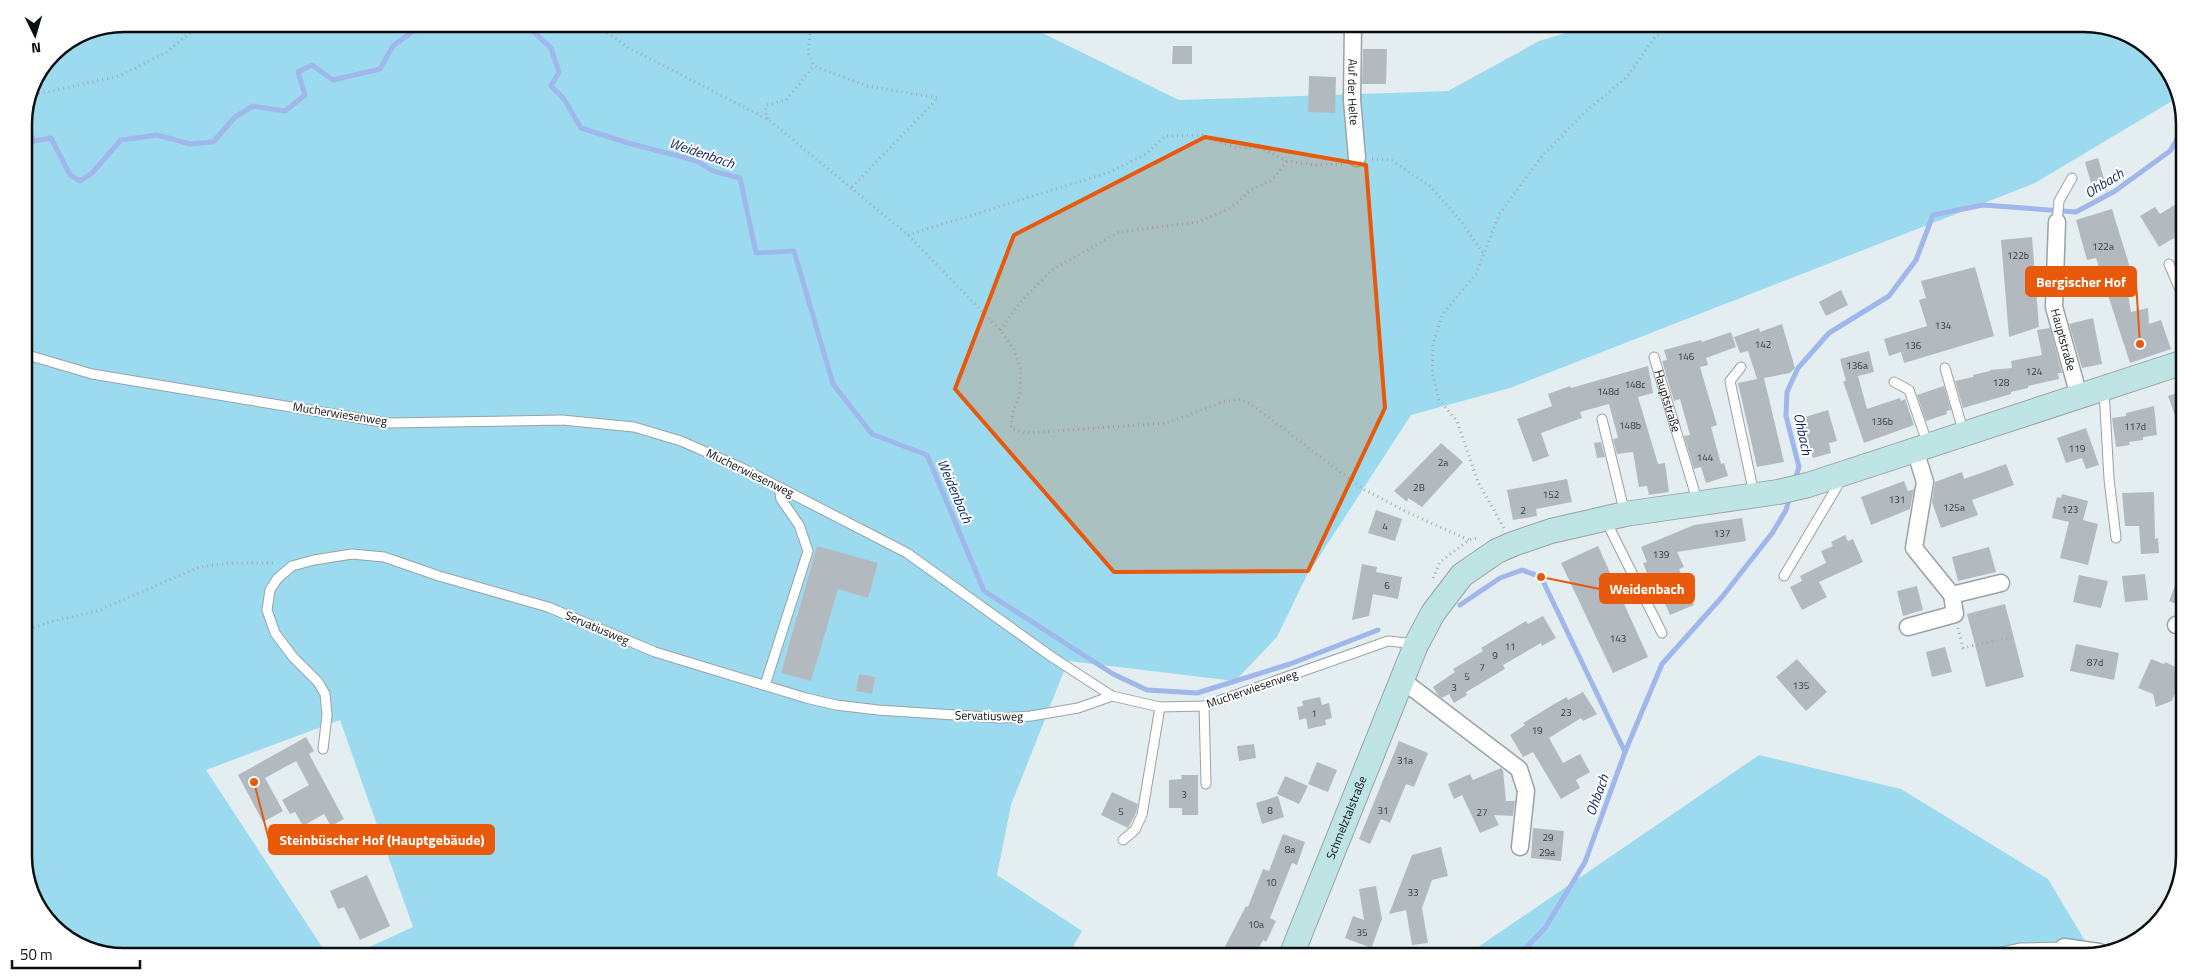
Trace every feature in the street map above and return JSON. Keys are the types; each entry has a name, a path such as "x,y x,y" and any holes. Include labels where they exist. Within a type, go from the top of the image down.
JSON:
{"main road":[{"path":"1615,516 1754,494 1778,492 1808,485 2175,365"},
{"name":"Schmelztalstraße","path":"1294,948 1416,644 1433,614 1462,575 1497,551 1552,531 1615,516"}],"street":[{"name":"Auf der Helte","path":"1353,32 1352,100 1357,158"},
{"name":"Hauptstraße","path":"2057,222 2054,307 2080,396"},
{"path":"1908,627 1955,614 1952,595 1914,548 1925,482 1921,448"},
{"path":"1952,595 2001,583"},
{"path":"1402,680 1519,769 1526,791 1520,847"},
{"path":"2064,946 2076,948"}],"lane":[{"path":"2057,222 2059,201 2072,178"},
{"path":"2169,264 2175,279"},
{"name":"Mucherwiesenweg","path":"33,357 92,374 388,423 562,420 634,427 681,441 779,487 907,553 1052,657 1112,696 1160,707 1204,706 1388,641 1416,644"},
{"name":"Hauptstraße","path":"1654,357 1698,503"},
{"path":"1741,367 1730,382 1754,494"},
{"path":"1945,368 1964,434"},
{"path":"1894,382 1909,390 1921,448"},
{"path":"2104,388 2116,538"},
{"path":"1602,419 1615,516 1662,633"},
{"path":"1784,576 1845,473"},
{"path":"765,685 808,551 799,525 780,499 779,487"},
{"name":"Servatiusweg","path":"323,749 327,715 325,694 318,682 293,658 275,633 267,610 270,590 276,579 292,566 352,554 384,557 439,576 548,607 655,652 806,698 853,707 1001,718 1031,716 1078,708 1112,696"},
{"path":"1204,706 1206,784"},
{"path":"1123,840 1135,830 1142,815 1160,707"},
{"path":"2021,948 2064,946"}],"path":[{"path":"38,93 119,76 167,52 191,32"},
{"path":"606,32 629,48 769,120 822,165 852,187 908,236 1000,330 1014,350 1021,370 1020,394 1013,411 1011,428 1026,433 1167,423 1223,402 1238,400 1251,404 1363,489 1409,513 1469,540 1440,562"},
{"path":"810,32 808,53 814,66 867,86 938,98 852,187"},
{"path":"1513,544 1478,482 1457,421 1439,400 1432,372 1432,344 1442,315 1476,274 1500,215 1542,156 1586,111 1626,78 1655,37 1662,32"},
{"path":"769,120 765,111 767,104 786,100 814,66"},
{"path":"908,236 1110,172 1146,154 1165,136 1202,135 1236,148 1259,147 1287,161 1315,165 1345,164 1357,158 1391,160 1430,186 1462,221 1484,255"},
{"path":"1000,330 1024,299 1052,270 1118,232 1198,222 1231,208 1251,190 1272,180 1287,161"},
{"path":"33,628 49,622 97,611 199,567 232,563 303,563"},
{"path":"1955,614 1963,648 2013,637"}],"highlighted area":[{"path":"1205,137 1366,165 1385,408 1308,571 1114,572 955,389 1014,235"}],"shaded area":[{"path":"124,32 1040,32 1179,100 1448,91 1539,41 1569,32 2084,32 2102,34 2119,39 2140,51 2157,68 2171,95 2173,101 2035,183 1510,388 1411,415 1306,577 1277,637 1235,681 1068,661 1011,805 997,875 1082,931 1072,948 367,948 413,927 340,720 206,770 323,948 112,947 89,941 78,935 68,929 51,912 39,891 33,862 33,112 39,89 51,68 73,48 95,37"},
{"path":"1759,755 1901,789 2048,879 2089,948 2084,948 1477,948"}],"building":[{"path":"1173,46 1192,46 1192,64 1172,64"},
{"path":"1363,49 1387,49 1386,84 1362,84"},
{"path":"1309,76 1336,77 1335,113 1308,112"},
{"path":"2098,158 2104,179 2091,183 2085,162"},
{"path":"2175,205 2175,240 2174,238 2159,247 2140,216 2155,207 2160,214"},
{"path":"2112,209 2131,271 2124,273 2131,312 2148,308 2149,324 2161,320 2171,349 2130,363 2096,258 2087,260 2076,220"},
{"path":"2032,237 2039,327 2009,337 2001,240"},
{"path":"1975,267 1994,336 1904,363 1901,352 1889,356 1884,339 1927,326 1919,300 1926,298 1921,281"},
{"path":"1841,290 1848,305 1826,316 1819,302"},
{"path":"2093,318 2102,364 2082,368 2069,324"},
{"path":"1782,324 1795,368 1790,373 1764,378 1784,462 1757,467 1738,383 1757,379 1748,351 1740,353 1734,337 1759,328 1760,332"},
{"path":"2050,328 2062,373 2058,373 2059,379 2028,386 2028,388 2011,392 2011,394 1963,408 1955,381 1973,377 1973,375 1990,370 2012,368 2011,361 2042,355 2037,330"},
{"path":"1731,332 1736,347 1706,358 1708,365 1700,367 1717,425 1711,427 1721,464 1724,463 1728,476 1706,483 1701,467 1694,469 1684,436 1690,435 1680,399 1674,401 1662,361 1667,360 1664,350 1701,340 1702,342"},
{"path":"1869,351 1874,372 1858,376 1867,409 1900,398 1901,401 1905,399 1914,425 1864,443 1843,381 1846,381 1840,359"},
{"path":"1648,366 1653,393 1638,397 1658,464 1665,463 1669,492 1649,495 1647,486 1639,487 1633,452 1617,454 1613,439 1618,438 1609,404 1580,412 1582,418 1541,433 1549,456 1533,462 1517,419 1552,406 1548,394 1570,386 1571,388"},
{"path":"1944,386 1951,410 1946,411 1947,414 1926,421 1917,395"},
{"path":"2175,394 2175,417 2168,396"},
{"path":"2154,406 2157,435 2129,442 2130,445 2116,447 2112,418 2126,416 2126,413"},
{"path":"1828,410 1837,441 1829,443 1831,453 1813,458 1802,418"},
{"path":"2086,428 2099,465 2086,469 2082,458 2066,463 2057,438"},
{"path":"1601,442 1605,457 1597,458 1594,443"},
{"path":"1441,443 1463,462 1422,507 1408,498 1407,502 1394,491"},
{"path":"2006,464 2014,485 1972,500 1978,515 1941,528 1932,502 1935,482 1962,472 1964,479"},
{"path":"1567,479 1572,502 1536,509 1537,516 1513,520 1507,490"},
{"path":"1904,481 1908,491 1914,489 1910,509 1871,525 1861,497"},
{"path":"2154,492 2155,539 2158,538 2159,553 2141,554 2139,526 2125,526 2122,493"},
{"path":"2062,494 2088,501 2083,520 2098,524 2088,565 2060,558 2069,522 2052,518 2057,497 2061,498"},
{"path":"1376,510 1402,519 1395,541 1368,533"},
{"path":"1742,518 1746,541 1677,552 1684,567 1679,569 1694,605 1670,615 1661,594 1656,595 1643,563 1647,562 1641,547 1694,525"},
{"path":"1845,535 1848,541 1853,539 1863,562 1819,582 1827,597 1802,610 1790,587 1802,581 1800,576 1826,563 1821,551 1833,546 1831,542"},
{"path":"817,546 878,563 868,598 838,589 811,681 781,673"},
{"path":"1598,546 1648,657 1613,673 1561,563"},
{"path":"1989,547 1996,572 1958,581 1952,557"},
{"path":"1362,564 1377,567 1376,572 1402,577 1398,599 1373,594 1369,616 1352,620"},
{"path":"2145,574 2148,600 2125,602 2122,576"},
{"path":"2079,575 2108,581 2101,608 2073,602"},
{"path":"2176,584 2176,604 2169,601"},
{"path":"1917,586 1923,610 1903,616 1897,591"},
{"path":"2005,604 2024,677 1986,687 1967,614"},
{"path":"1543,616 1556,638 1542,646 1541,643 1503,665 1505,669 1466,692 1467,695 1454,703 1449,694 1442,698 1438,695 1433,687 1455,672 1453,669 1483,651 1481,648 1526,621 1528,624"},
{"path":"2076,644 2119,653 2114,680 2070,671"},
{"path":"1945,647 1952,672 1932,677 1926,652"},
{"path":"1797,659 1827,692 1806,711 1776,677"},
{"path":"2151,659 2176,667 2176,692 2172,701 2156,707 2153,694 2138,688"},
{"path":"859,674 875,677 872,694 856,691"},
{"path":"1583,692 1597,714 1583,721 1581,718 1549,738 1563,763 1580,754 1590,772 1576,780 1580,788 1561,799 1533,752 1523,757 1510,735 1525,725 1523,723 1556,703 1567,697 1568,700"},
{"path":"1320,697 1322,705 1329,703 1332,718 1325,720 1326,725 1308,729 1306,718 1299,720 1297,707 1303,706 1302,701"},
{"path":"306,737 314,751 309,754 344,819 331,826 324,814 303,826 295,812 290,814 282,800 309,785 296,761 265,778 283,811 263,822 238,775"},
{"path":"1399,741 1428,753 1414,787 1406,784 1390,823 1381,819 1370,844 1359,839"},
{"path":"1254,744 1256,758 1239,761 1237,746"},
{"path":"1317,762 1337,770 1328,792 1308,784"},
{"path":"1501,768 1503,770 1506,801 1515,801 1513,816 1494,815 1499,825 1480,833 1462,795 1454,799 1448,784 1470,774 1473,780"},
{"path":"1181,775 1198,775 1198,815 1182,815 1182,808 1169,808 1169,780 1182,779"},
{"path":"1285,776 1308,786 1299,804 1277,794"},
{"path":"1112,792 1138,804 1136,813 1128,828 1101,815"},
{"path":"1278,796 1284,817 1262,824 1256,803"},
{"path":"1533,828 1564,831 1561,861 1531,858"},
{"path":"1283,834 1305,842 1297,865 1292,863 1270,918 1276,921 1266,942 1263,940 1259,948 1224,948 1246,906 1248,907 1263,869 1269,871"},
{"path":"1441,847 1448,876 1432,880 1422,908 1428,943 1412,945 1406,910 1389,914 1412,855"},
{"path":"367,875 390,926 360,940 344,907 338,909 330,891"},
{"path":"1376,886 1382,919 1371,948 1345,938 1353,916 1364,920 1359,889"}],"waterway":[{"name":"Weidenbach","path":"33,139 34,141 51,138 70,175 80,181 92,173 121,140 157,135 190,144 213,142 235,117 253,106 285,111 305,95 298,72 312,65 333,80 380,69 393,46 412,32"},
{"name":"Weidenbach","path":"534,32 551,48 559,72 551,86 564,99 581,128 628,143 697,161 713,171 740,178 756,253 794,251 833,384 872,434 927,455 984,591 1113,674 1147,690 1197,693 1290,664 1378,630"},
{"name":"Ohbach","path":"1795,480 1799,467 1786,416 1787,392 1798,368 1829,333 1889,296 1916,260 1933,215 1983,205 2076,212 2115,191 2170,151 2175,143"},
{"name":"Ohbach","path":"1526,948 1545,928 1585,862 1625,752 1662,664 1722,597 1773,532 1786,510 1790,496"},
{"name":"Weidenbach","path":"1460,605 1500,578 1522,570 1541,577 1625,752"}],"place":[{"name":"Bergischer Hof","path":"2140,344"},
{"name":"Weidenbach","path":"1541,577"},
{"name":"Steinbüscher Hof (Hauptgebäude)","path":"254,782"}]}
